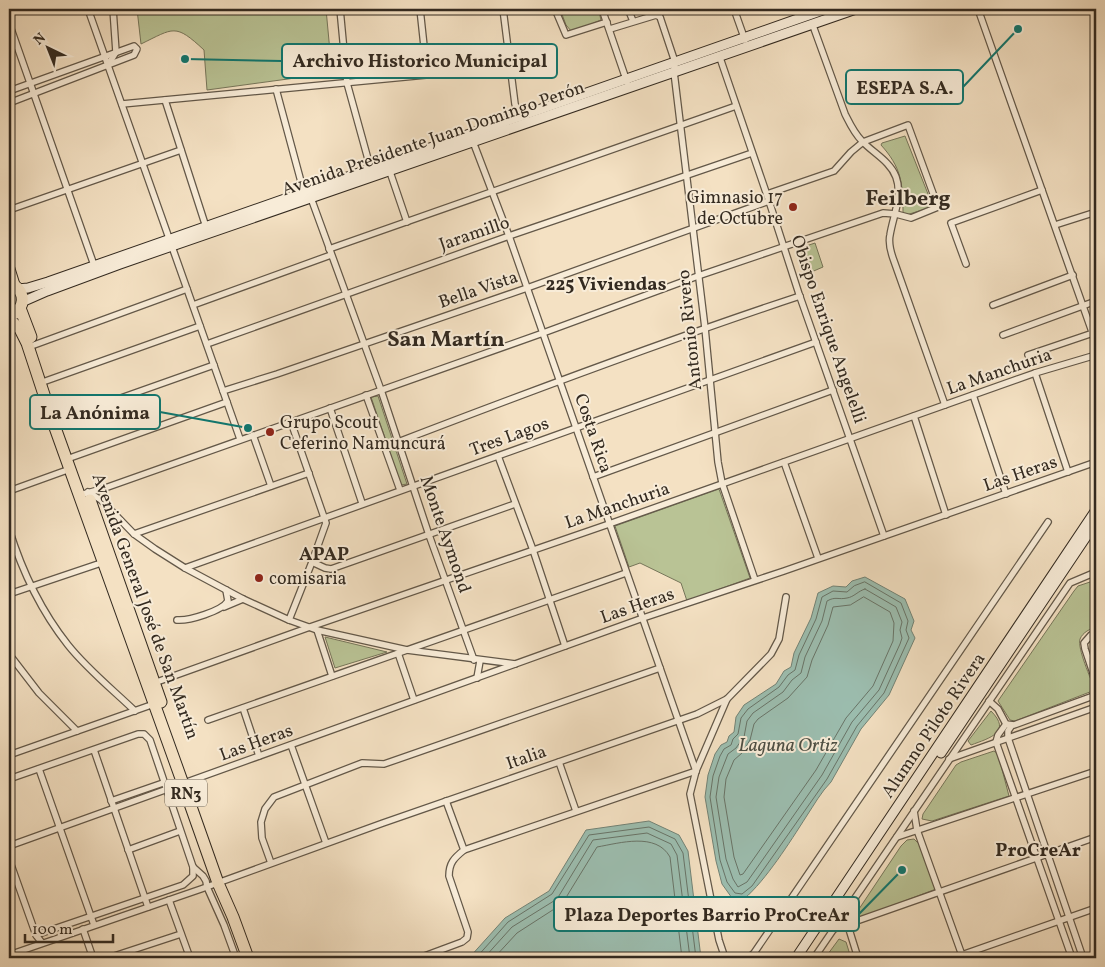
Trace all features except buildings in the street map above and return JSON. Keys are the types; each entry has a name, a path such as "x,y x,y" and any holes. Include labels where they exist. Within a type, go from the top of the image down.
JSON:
{"highway":[{"name":"Avenida General José de San Martín","path":"9,269 14,286 21,293 21,305 75,481 84,494"},
{"name":"Avenida General José de San Martín","path":"21,305 9,318 24,337 44,382"},
{"name":"Avenida General José de San Martín","path":"70,461 84,494 248,958"}],"main road":[{"name":"Avenida Presidente Juan Domingo Perón","path":"746,42 807,15 826,9"},
{"name":"Avenida Presidente Juan Domingo Perón","path":"14,286 28,288 95,269 628,83 675,62 717,52 813,24 856,9"},
{"name":"Avenida Presidente Juan Domingo Perón","path":"628,83 674,72 717,52"},
{"name":"Avenida Presidente Juan Domingo Perón","path":"171,243 206,227 308,195"},
{"name":"Avenida Presidente Juan Domingo Perón","path":"21,305 46,291 95,269"},
{"name":"Alumno Piloto Rivera","path":"796,958 1096,510"},
{"name":"Alumno Piloto Rivera","path":"803,958 1096,522"}],"street":[{"path":"88,9 240,439"},
{"path":"108,65 116,52 113,9"},
{"path":"340,9 347,83 373,172"},
{"path":"420,9 427,74"},
{"path":"503,9 515,104 520,120"},
{"path":"555,9 566,35 607,22"},
{"path":"602,9 628,83"},
{"path":"628,9 633,22"},
{"path":"734,9 746,42"},
{"path":"978,9 1096,343"},
{"path":"610,29 656,15 660,17 675,62"},
{"path":"807,15 813,24 852,129 863,142 887,163 896,178 898,185 896,214 889,245 945,405"},
{"path":"9,23 95,269"},
{"path":"9,91 134,46 137,49 134,55 9,103"},
{"name":"Obispo Enrique Angelelli","path":"717,52 884,536"},
{"name":"Antonio Rivero","path":"675,62 674,72 705,328 714,434 722,484 756,580"},
{"path":"122,104 510,67"},
{"name":"Monte Aymond","path":"276,89 303,189 308,195 364,344 429,535 477,660"},
{"path":"165,100 206,227"},
{"path":"193,305 408,222 736,106"},
{"name":"Bella Vista","path":"223,391 527,288 692,229 834,171 863,142 908,125 938,207 912,218 896,214"},
{"name":"Costa Rica","path":"472,138 560,380 696,771"},
{"path":"9,210 181,150"},
{"name":"Jaramillo","path":"207,344 509,236 752,153"},
{"path":"388,166 408,222"},
{"path":"966,264 951,223 1042,190"},
{"path":"1055,225 1096,212"},
{"path":"84,494 543,333 698,276 883,214 896,214"},
{"path":"993,305 1073,274"},
{"path":"34,345 188,289"},
{"path":"398,442 560,380 800,296"},
{"path":"1003,335 1096,301"},
{"path":"44,382 200,326"},
{"path":"1028,355 1093,332"},
{"name":"Tres Lagos","path":"185,568 362,503 816,342"},
{"name":"La Manchuria","path":"151,684 1034,373 1096,355"},
{"path":"57,420 214,364"},
{"path":"1034,373 1068,472"},
{"path":"593,477 833,390"},
{"path":"366,395 400,490"},
{"path":"973,395 1006,494"},
{"path":"9,491 70,461 227,402"},
{"path":"330,408 362,503"},
{"path":"914,416 946,515"},
{"path":"289,620 325,527 324,517 291,422"},
{"path":"253,435 271,486"},
{"path":"498,456 533,550 565,646"},
{"path":"784,462 818,558"},
{"name":"Las Heras","path":"9,846 414,700 517,665 643,618 1096,462"},
{"path":"134,534 309,473"},
{"path":"84,494 101,500 134,534 185,568 243,599 289,620 317,630 407,650 517,665"},
{"path":"312,562 331,569 515,504"},
{"path":"748,958 773,925 1048,522"},
{"path":"9,529 39,603 68,646 135,710"},
{"path":"9,594 107,560"},
{"path":"814,958 1070,583 1096,572"},
{"path":"208,720 626,573"},
{"path":"223,607 228,601 226,590"},
{"name":"Italia","path":"9,954 222,882 326,843 680,721 727,699 771,654 782,626 786,597"},
{"path":"177,620 185,620 243,599"},
{"path":"317,630 332,676"},
{"path":"1096,633 1090,635 1084,643 1096,682"},
{"path":"398,653 414,700"},
{"path":"9,654 39,693 77,731"},
{"path":"477,660 477,678"},
{"path":"270,863 260,832 262,814 274,797 362,764 384,764 660,668"},
{"path":"1072,958 996,742 998,736 1009,724 1096,695"},
{"path":"725,958 714,915 691,801 696,771 727,699"},
{"path":"989,701 998,709 1009,724 1008,738 1084,958"},
{"path":"9,755 157,703"},
{"path":"950,759 1096,707"},
{"path":"243,708 259,756"},
{"path":"9,779 138,734 144,734 150,740 193,867 193,876 183,885 36,935"},
{"path":"291,745 326,843"},
{"path":"94,750 148,907"},
{"path":"559,762 576,810"},
{"path":"39,769 94,925"},
{"path":"419,958 462,942 467,938 468,932 449,876 449,868 454,858 464,850 576,810 696,771"},
{"path":"896,837 1096,771"},
{"path":"111,801 163,783"},
{"path":"446,801 464,850"},
{"path":"914,811 917,830 962,957"},
{"path":"128,850 180,831"},
{"path":"834,930 1096,837"},
{"path":"9,859 36,935 42,943"},
{"path":"193,867 204,876 206,886 224,925 236,958"},
{"path":"9,880 16,877"},
{"path":"169,900 190,958"},
{"path":"953,958 962,957 1096,908"},
{"path":"714,915 721,913 763,918 773,925"},
{"path":"844,914 858,958"},
{"path":"82,930 93,958"},
{"path":"108,958 181,934"}],"green space":[{"path":"137,9 326,9 332,73 207,90 204,50 187,35 174,31 161,34 141,44"},
{"path":"560,9 595,9 599,12 601,20 572,32 566,25"},
{"path":"905,136 932,204 929,208 906,215 903,212 900,176 893,161 881,145 882,143"},
{"path":"815,243 823,267 809,273 800,248"},
{"path":"378,396 407,484 401,485 371,397"},
{"path":"719,489 750,578 687,601 681,583 640,563 629,567 615,526"},
{"path":"1096,580 1096,627 1083,634 1080,639 1082,656 1095,690 1015,721 1010,720 998,701 1078,586"},
{"path":"325,637 387,652 335,668"},
{"path":"991,711 997,718 999,729 991,737 971,745 968,741"},
{"path":"994,751 998,754 1009,796 932,821 922,819 923,814 956,765"},
{"path":"914,839 920,845 936,889 862,917 855,915 901,846 907,840"},
{"path":"839,939 846,942 851,958 825,958"}],"water":[{"name":"Laguna Ortiz","path":"865,577 905,599 914,621 911,630 915,638 889,695 861,729 831,782 793,838 761,882 744,899 732,898 722,884 705,797 708,775 715,754 734,732 736,717 744,705 776,684 784,671 791,667 794,653 811,618 818,593 833,586 846,587 852,581"},
{"path":"649,821 679,835 688,851 701,958 469,958 505,918 549,891 586,830"}],"place":[{"name":"ESEPA S.A.","path":"1018,29"},
{"name":"Archivo Historico Municipal","path":"185,59"},
{"name":"Gimnasio 17 de Octubre","path":"793,207"},
{"name":"La Anónima","path":"248,428"},
{"name":"Grupo Scout Ceferino Namuncurá","path":"270,432"},
{"name":"comisaria","path":"259,578"},
{"name":"Plaza Deportes Barrio ProCreAr","path":"902,870"}],"district":[{"name":"Feilberg","path":"908,197"},
{"name":"225 Viviendas","path":"606,283"},
{"name":"San Martín","path":"446,338"},
{"name":"APAP","path":"324,553"},
{"name":"ProCreAr","path":"1038,849"}]}
